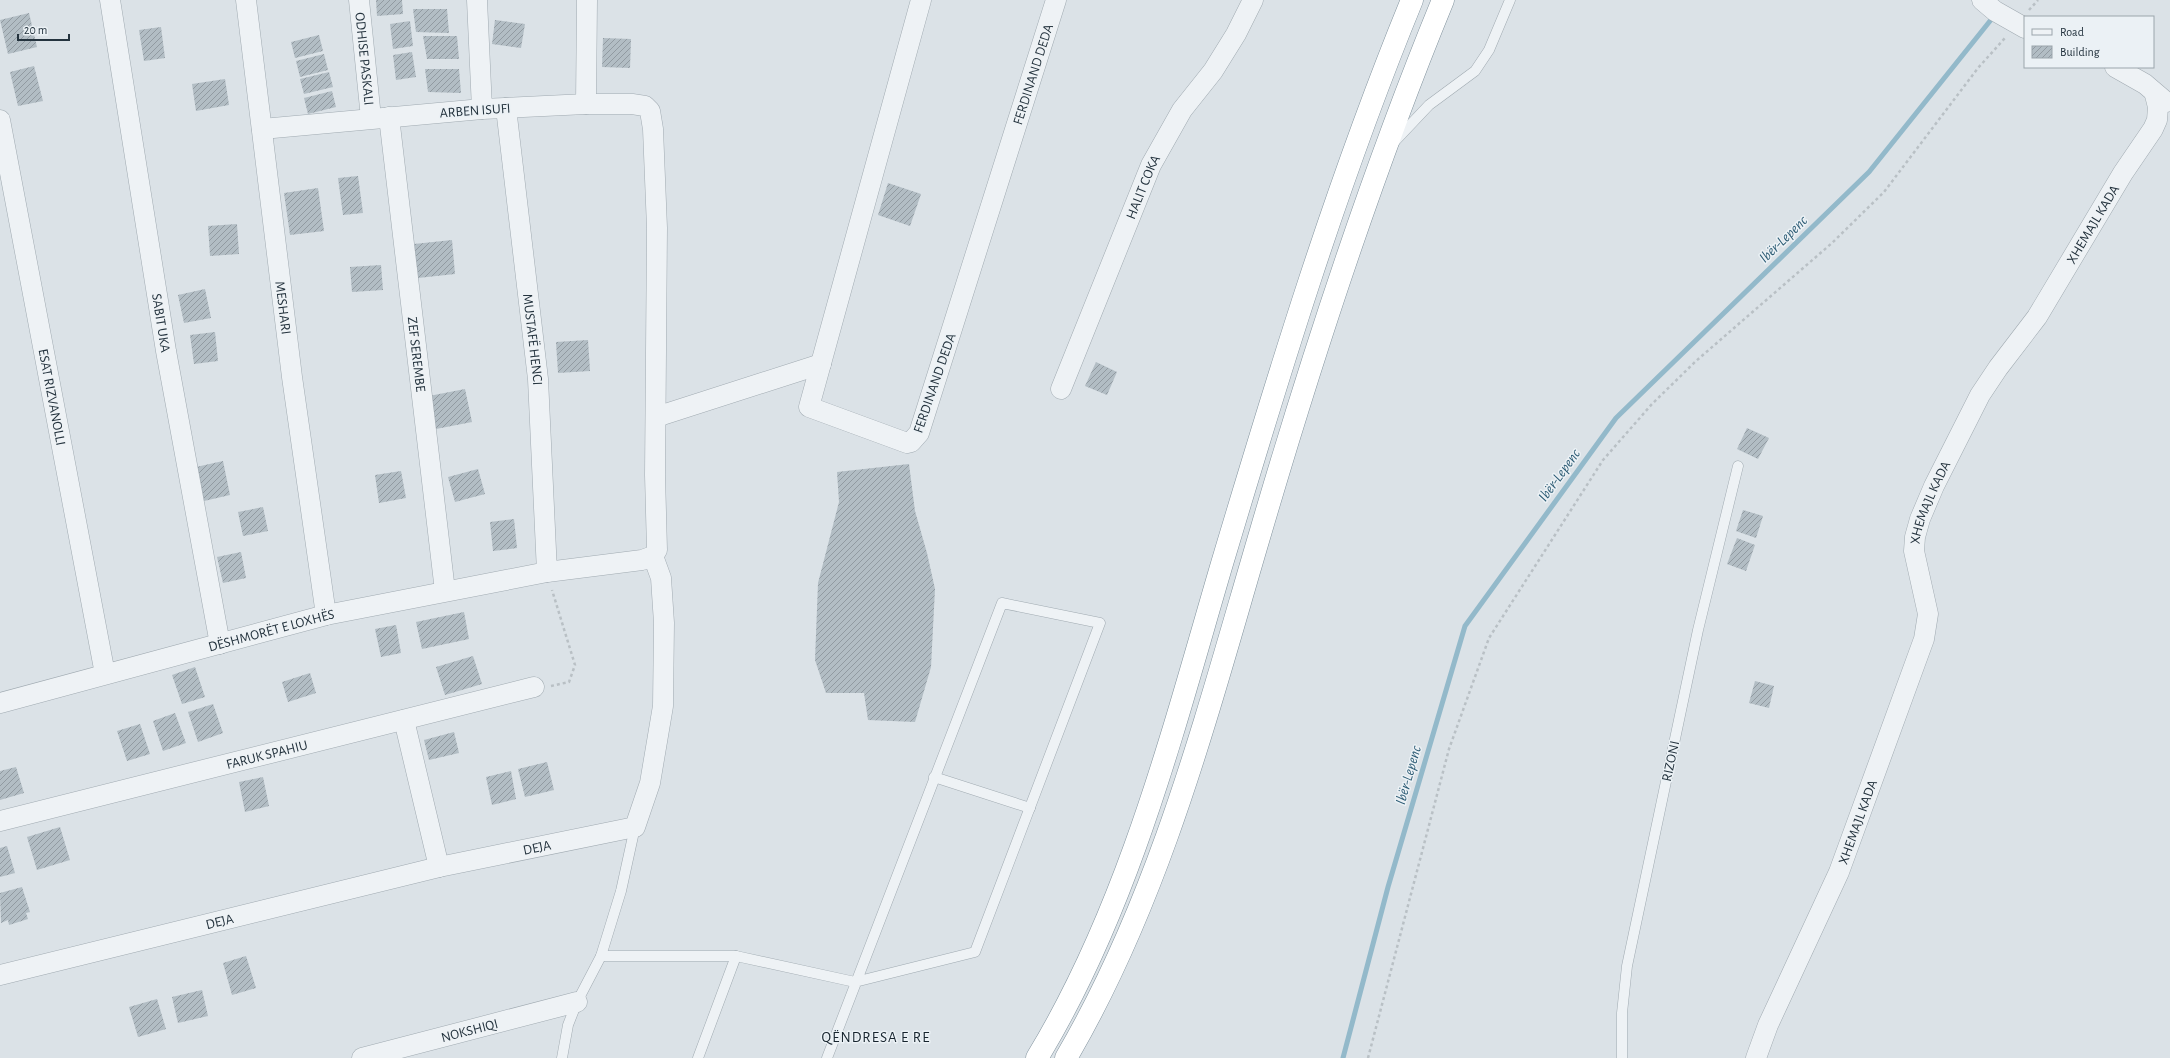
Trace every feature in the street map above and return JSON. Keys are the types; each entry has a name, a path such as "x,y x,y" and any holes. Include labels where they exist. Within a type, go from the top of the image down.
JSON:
{"highway":[{"path":"1037,1058 1052,1034 1098,940 1152,797 1300,307 1337,195 1386,62 1412,0"},
{"path":"1066,1058 1120,953 1164,848 1203,729 1321,332 1382,154 1443,0"}],"street":[{"name":"SABIT UKA","path":"110,0 167,359 220,644"},
{"name":"MESHARI","path":"246,0 292,377 326,615"},
{"name":"ODHISE PASKALI","path":"359,0 380,117"},
{"path":"477,0 482,109"},
{"path":"586,104 587,0"},
{"name":"FERDINAND DEDA","path":"921,0 810,407 902,442 911,442 916,439 919,433 1056,0"},
{"name":"HALIT COKA","path":"1060,389 1150,165 1182,110 1213,71 1236,34 1253,0"},
{"path":"1982,0 2021,26"},
{"path":"2117,68 2145,84 2163,100"},
{"name":"XHEMAJL KADA","path":"1756,1058 1768,1025 1839,872 1924,639 1928,614 1914,551 1915,537 1926,506 1980,395 2005,358 2037,317 2123,173 2153,129 2157,120 2158,107 2163,100"},
{"name":"ARBEN ISUFI","path":"262,129 380,117 482,109 586,104 632,104 645,106 650,111 652,119 657,228 656,417"},
{"name":"MUSTAFË HENCI","path":"506,108 538,379 547,572"},
{"name":"ZEF SEREMBE","path":"380,117 444,592"},
{"name":"ESAT RIZVANOLLI","path":"0,120 105,674"},
{"path":"635,827 650,782 663,706 664,623 661,578 653,556 657,550 658,540 655,475 656,417 821,364"},
{"name":"DËSHMORËT E LOXHËS","path":"0,703 326,615 547,572 642,560 653,556"},
{"name":"FARUK SPAHIU","path":"0,821 534,687"},
{"path":"404,720 439,867"},
{"name":"DEJA","path":"0,975 439,867 635,827"},
{"name":"NOKSHIQI","path":"362,1058 577,1002"}],"lane":[{"path":"1382,154 1429,105 1475,71 1489,50 1510,0"},
{"name":"RIZONI","path":"1622,1058 1622,1013 1627,966 1698,630 1738,466"},
{"path":"601,956 736,956 855,982 975,952 1100,623 1002,602 855,982 827,1058"},
{"path":"934,778 1030,808"},
{"path":"562,1058 568,1025 577,1002 601,956 620,891 635,827"},
{"path":"698,1058 736,956"}],"path":[{"path":"1368,1058 1449,749 1489,638 1603,460 1652,404 1696,361 1832,243 1884,192 1978,68 2021,26"},
{"path":"534,687 557,686 568,682 575,665 547,572"}],"building":[{"path":"376,0 402,0 403,14 377,16"},
{"path":"413,9 447,9 449,33 416,32"},
{"path":"29,13 37,47 8,54 0,20"},
{"path":"495,20 525,24 521,48 492,44"},
{"path":"410,21 413,46 393,49 390,24"},
{"path":"161,27 165,58 144,61 139,30"},
{"path":"319,35 323,51 295,58 291,42"},
{"path":"423,36 457,36 459,59 427,59"},
{"path":"603,38 631,39 630,68 602,67"},
{"path":"412,52 416,77 396,80 393,55"},
{"path":"324,54 328,70 300,77 296,61"},
{"path":"34,66 43,101 18,106 10,72"},
{"path":"425,69 459,69 461,93 428,92"},
{"path":"329,72 333,87 304,94 300,79"},
{"path":"225,79 229,105 196,111 192,84"},
{"path":"332,91 336,107 308,114 304,98"},
{"path":"358,176 363,213 343,215 338,178"},
{"path":"888,183 921,194 910,226 878,215"},
{"path":"318,188 324,231 290,235 284,193"},
{"path":"237,224 239,254 210,256 208,226"},
{"path":"452,240 455,274 418,278 414,244"},
{"path":"381,265 383,290 352,292 350,267"},
{"path":"205,289 211,318 184,323 178,295"},
{"path":"215,332 218,361 194,364 190,335"},
{"path":"588,340 590,371 558,373 556,342"},
{"path":"1096,362 1117,372 1107,395 1085,386"},
{"path":"465,389 472,422 436,429 429,396"},
{"path":"1747,428 1769,438 1758,459 1737,449"},
{"path":"223,461 230,495 204,501 196,467"},
{"path":"909,464 915,511 935,589 931,667 915,722 868,720 864,693 826,693 815,660 818,583 839,502 837,472"},
{"path":"478,469 485,494 455,502 448,477"},
{"path":"401,471 406,498 379,503 375,475"},
{"path":"263,507 268,531 243,536 238,512"},
{"path":"1743,510 1763,516 1756,538 1736,531"},
{"path":"514,519 517,548 493,551 490,522"},
{"path":"1737,538 1755,545 1746,571 1727,564"},
{"path":"241,552 246,578 223,583 217,557"},
{"path":"464,612 469,639 422,649 416,622"},
{"path":"396,625 401,653 381,657 375,629"},
{"path":"473,656 482,684 445,695 436,667"},
{"path":"195,667 205,697 182,704 172,675"},
{"path":"310,673 316,693 288,702 282,682"},
{"path":"1755,681 1774,686 1769,708 1749,703"},
{"path":"213,704 223,733 198,742 188,712"},
{"path":"175,713 186,743 163,751 153,721"},
{"path":"140,724 150,754 127,761 117,731"},
{"path":"454,732 459,753 429,760 424,740"},
{"path":"547,762 554,790 525,797 518,769"},
{"path":"16,767 24,793 0,800 0,771"},
{"path":"511,771 516,799 492,805 486,777"},
{"path":"263,777 269,806 245,812 239,782"},
{"path":"60,827 70,860 37,870 27,837"},
{"path":"7,846 15,873 0,877 0,848"},
{"path":"22,887 30,912 26,913 28,919 9,925 8,920 1,923 0,893"},
{"path":"246,956 256,988 232,995 223,963"},
{"path":"202,990 208,1016 178,1023 172,997"},
{"path":"157,999 166,1029 138,1037 129,1007"}],"waterway":[{"name":"Ibër-Lepenc","path":"1343,1058 1388,887 1465,626 1616,418 1869,172 1990,21"}],"district":[{"name":"QËNDRESA E RE","path":"876,1037"}]}
